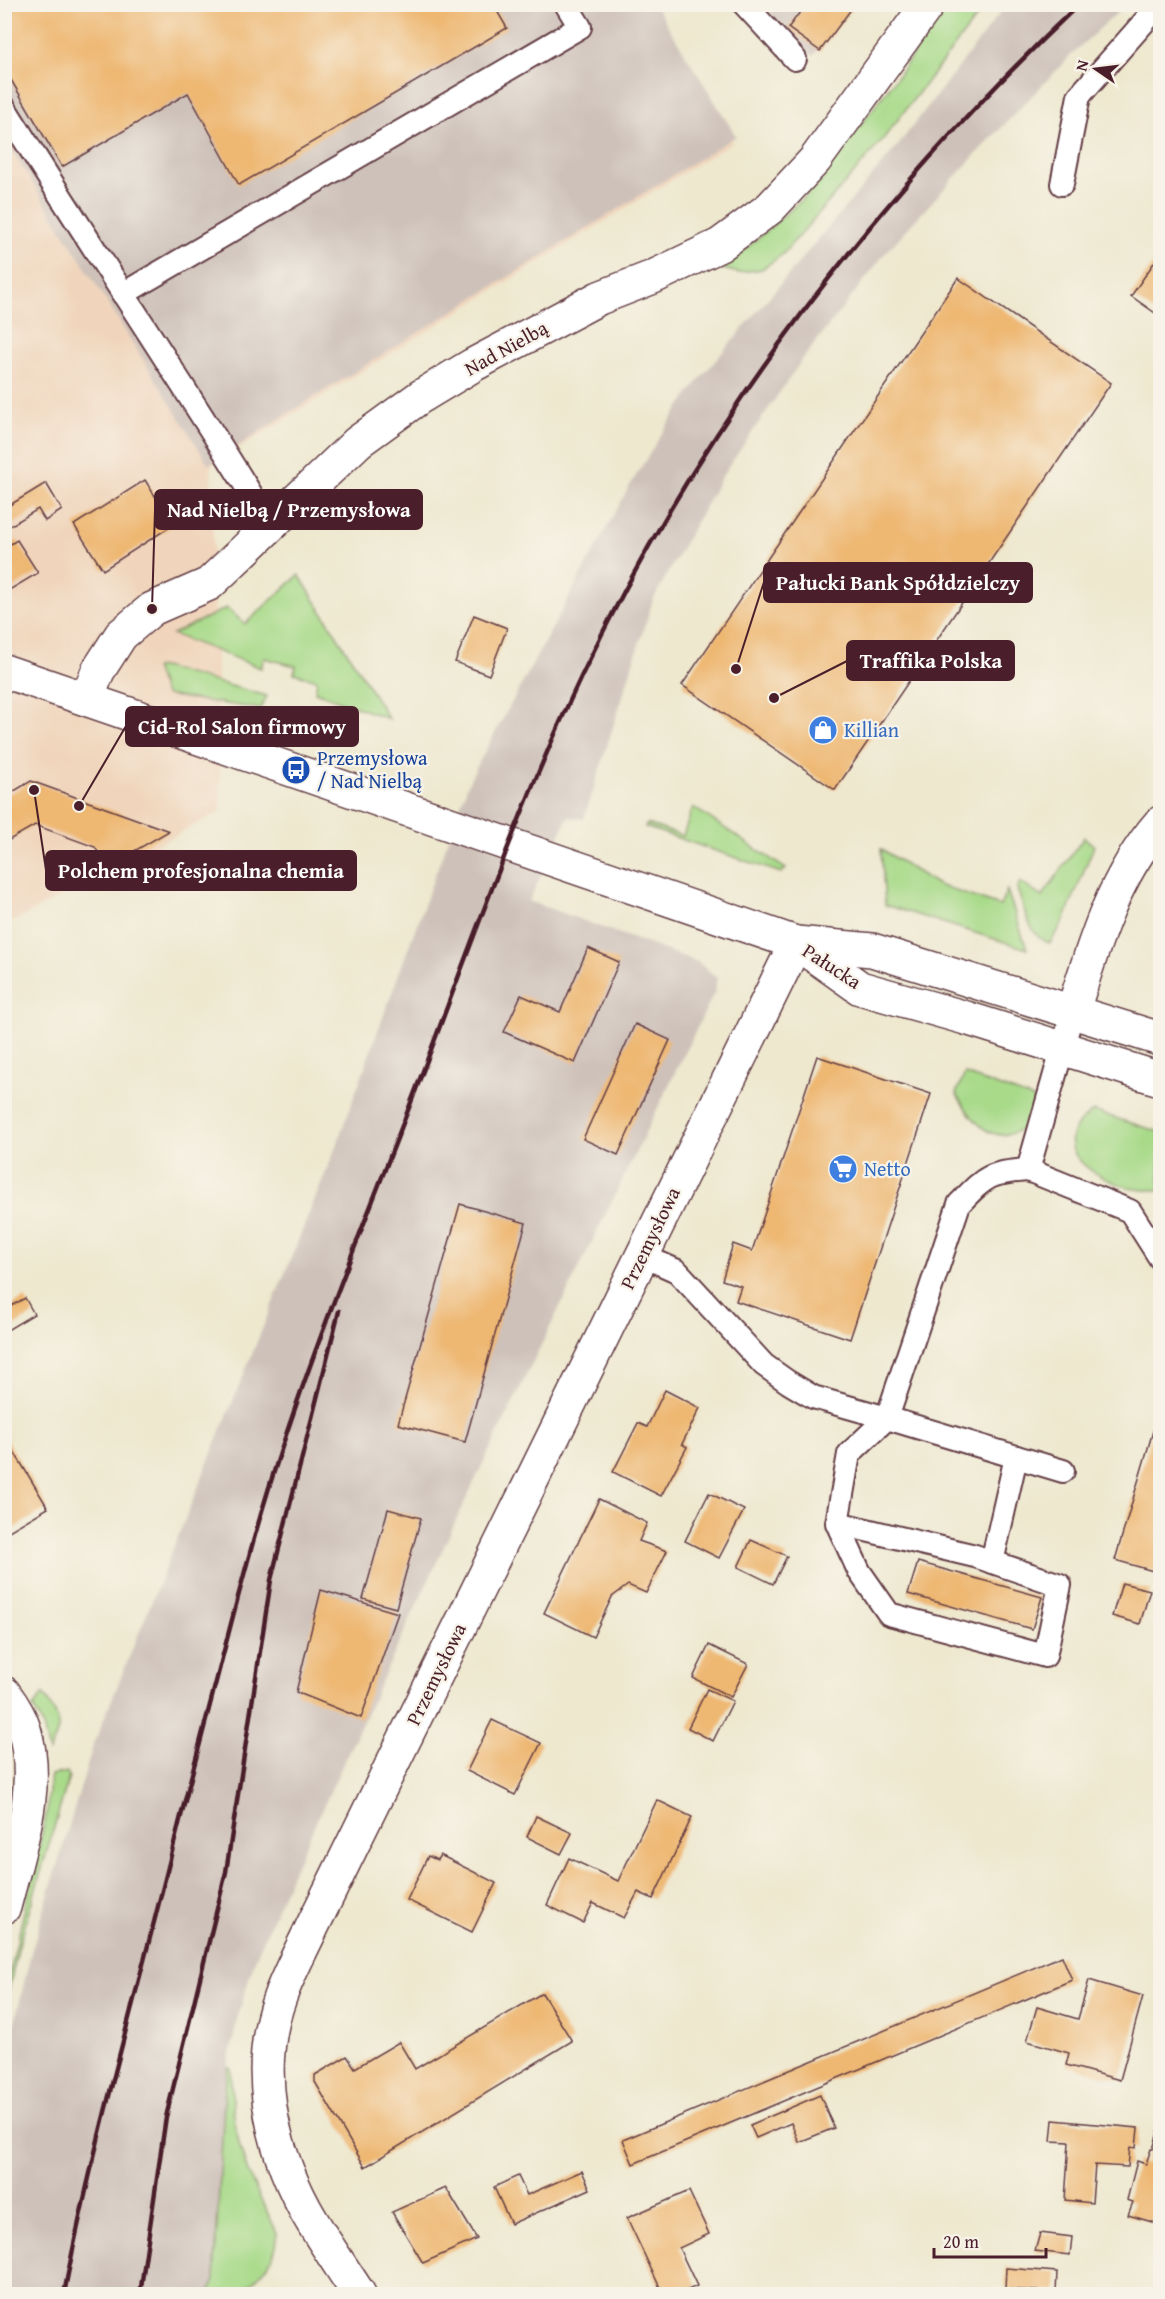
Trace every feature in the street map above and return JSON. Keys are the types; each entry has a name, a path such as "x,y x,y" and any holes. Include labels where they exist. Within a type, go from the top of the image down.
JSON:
{"street":[{"name":"Nad Nielbą","path":"87,699 98,671 122,635 152,609 209,584 358,442 420,397 473,365 599,298 653,278 720,244 770,208 815,160 927,4"},
{"path":"4,671 796,943"},
{"path":"1072,1011 1094,941 1113,899 1132,862 1161,823"},
{"name":"Pałucka","path":"796,943 872,950 1161,1039"},
{"name":"Pałucka","path":"796,943 860,988 1161,1079"},
{"name":"Przemysłowa","path":"359,2295 305,2210 286,2170 276,2139 266,2083 271,2030 280,1997 641,1255 796,943"},
{"path":"4,1693 24,1729 30,1766 27,1812 4,1907"}],"lane":[{"path":"123,294 580,27 566,4"},
{"path":"744,4 795,59"},
{"path":"1062,184 1079,96 1160,4"},
{"path":"4,107 196,404 270,525"},
{"path":"1028,1170 1072,1011"},
{"path":"837,1523 992,1562 1060,1585 1044,1656 889,1614 859,1571 837,1523 849,1454 887,1418 959,1204 981,1181 998,1173 1028,1170 1130,1211 1161,1258"},
{"path":"641,1255 677,1271 764,1365 813,1397 1063,1471"},
{"path":"992,1562 1016,1457"}],"shaded area":[{"path":"5,4 655,5 736,136 282,417 209,465 5,139"},
{"path":"5,5 648,5 733,142 211,465 221,811 5,926"},
{"path":"762,5 852,5 813,56"},
{"path":"1006,5 1126,5 1077,49 887,251 802,360 722,476 653,600 584,819 568,817 529,901 698,962 717,978 715,991 474,1482 290,1878 254,1962 237,2019 226,2075 214,2280 209,2294 5,2294 5,2064 31,1953 93,1746 332,1157 470,779 629,487 666,427 699,380 899,144"}],"green space":[{"path":"948,5 986,5 880,143 783,254 762,269 738,273 713,266 742,252 805,197 895,80"},
{"path":"299,575 389,719 315,692 317,680 294,673 296,666 264,658 261,668 172,634 227,608 245,624"},
{"path":"163,667 267,696 260,709 165,695 155,668"},
{"path":"693,807 786,869 781,873 645,827 647,824 683,836"},
{"path":"1084,837 1094,846 1064,921 1050,943 1037,935 1032,928 1017,889 1020,882 1042,897"},
{"path":"881,849 938,885 1000,906 1007,890 1027,949 885,905"},
{"path":"965,1074 1034,1099 1032,1123 1007,1135 996,1134 978,1124 956,1093"},
{"path":"1093,1111 1160,1132 1160,1190 1140,1190 1113,1182 1087,1168 1078,1158 1072,1148 1072,1136 1079,1123"},
{"path":"43,1694 58,1722 57,1734 49,1752 43,1726 33,1707"},
{"path":"67,1772 69,1777 19,1945 5,2006 5,1993 46,1816 51,1775"},
{"path":"228,2067 231,2068 233,2107 239,2145 250,2177 277,2233 271,2260 240,2294 209,2294 214,2280"}],"building":[{"path":"4,4 493,4 507,28 239,185 188,93 62,167 4,68"},
{"path":"806,4 855,4 820,51 788,28"},
{"path":"1160,254 1160,312 1158,315 1131,296"},
{"path":"958,278 1111,383 835,790 682,685"},
{"path":"145,480 173,525 103,570 74,525"},
{"path":"46,483 62,510 45,521 38,509 5,529 5,508"},
{"path":"17,540 38,573 6,592 4,591 4,548"},
{"path":"474,615 507,628 489,675 455,662"},
{"path":"31,781 169,831 107,867 95,847 35,825 4,843 4,797"},
{"path":"588,948 619,962 575,1063 504,1032 521,995 560,1012"},
{"path":"635,1024 670,1040 618,1155 583,1139"},
{"name":"Netto","path":"817,1056 931,1094 850,1339 736,1301 741,1286 722,1280 733,1244 752,1251"},
{"path":"460,1204 526,1223 465,1442 398,1424"},
{"path":"25,1298 34,1314 4,1332 4,1310"},
{"path":"665,1390 700,1408 682,1444 687,1447 661,1496 613,1472 638,1423 647,1427"},
{"path":"1153,1431 1160,1433 1160,1573 1115,1560"},
{"path":"4,1435 48,1508 4,1534"},
{"path":"709,1493 744,1510 719,1558 685,1541"},
{"path":"599,1499 647,1523 639,1541 667,1551 646,1593 628,1585 612,1597 593,1637 544,1613"},
{"path":"388,1509 421,1518 396,1608 363,1599"},
{"path":"751,1540 787,1556 773,1584 738,1567"},
{"path":"918,1562 1042,1597 1032,1629 908,1594"},
{"path":"1122,1583 1150,1590 1140,1624 1112,1616"},
{"path":"321,1590 398,1613 361,1718 296,1692"},
{"path":"709,1645 748,1664 731,1697 693,1678"},
{"path":"707,1689 733,1701 713,1741 688,1728"},
{"path":"492,1720 541,1743 515,1795 467,1771"},
{"path":"657,1800 692,1817 653,1899 638,1892 624,1918 593,1903 583,1923 547,1905 569,1858 618,1881"},
{"path":"536,1816 572,1833 561,1854 527,1837"},
{"path":"440,1855 496,1883 472,1932 407,1900 428,1856 437,1860"},
{"path":"1062,1956 1072,1980 633,2164 623,2140"},
{"path":"1089,1980 1143,1996 1120,2080 1066,2065 1069,2053 1027,2041 1037,2007 1078,2019"},
{"path":"542,1993 572,2041 365,2167 315,2082 315,2075 347,2056 355,2068 399,2042 415,2069"},
{"path":"820,2095 834,2128 799,2142 791,2123 756,2138 750,2125"},
{"path":"1053,2120 1138,2128 1136,2148 1130,2147 1128,2167 1095,2165 1092,2203 1065,2200 1069,2142 1051,2141"},
{"path":"1160,2126 1159,2224 1128,2215 1133,2202 1127,2200 1137,2161 1146,2164"},
{"path":"582,2171 590,2189 511,2224 494,2187 518,2176 527,2195"},
{"path":"446,2188 477,2239 423,2263 392,2212"},
{"path":"689,2191 709,2234 679,2248 697,2286 679,2294 663,2294 627,2218"},
{"path":"1040,2233 1072,2237 1070,2255 1035,2251"},
{"path":"1006,2268 1057,2272 1056,2292 1005,2289"}],"railway":[{"path":"64,2294 118,2061 271,1480 340,1285 532,787 580,679 628,584 680,493 737,404 798,319 863,236 1004,78 1079,4"},
{"path":"140,2294 166,2117 226,1872 271,1580 339,1311"}],"place":[{"name":"Nad Nielbą / Przemysłowa","path":"152,609"},
{"name":"Pałucki Bank Spółdzielczy","path":"736,669"},
{"name":"Traffika Polska","path":"774,698"},
{"name":"Killian","path":"823,730"},
{"name":"Przemysłowa / Nad Nielbą","path":"296,770"},
{"name":"Polchem profesjonalna chemia","path":"34,790"},
{"name":"Cid-Rol Salon firmowy","path":"79,806"},
{"name":"Netto","path":"843,1169"}]}
